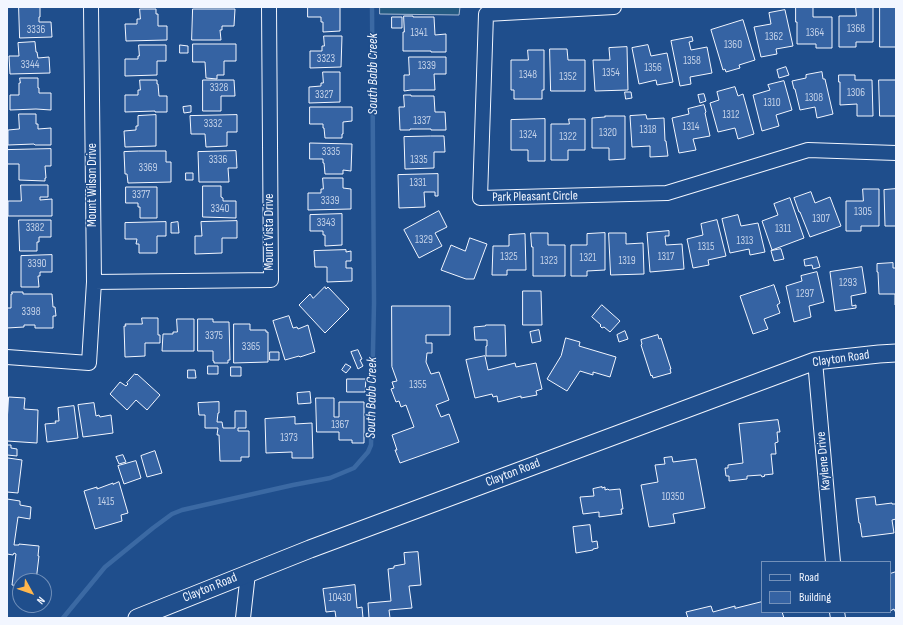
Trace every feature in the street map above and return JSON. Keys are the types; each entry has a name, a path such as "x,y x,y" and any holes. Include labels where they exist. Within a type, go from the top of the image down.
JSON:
{"street":[{"name":"Mount Wilson Drive","path":"7,357 89,363 94,282 91,7"},
{"name":"Mount Vista Drive","path":"94,282 271,280 269,7"},
{"name":"Park Pleasant Circle","path":"614,7 486,14 480,198 667,193 808,150 896,153"},
{"name":"Clayton Road","path":"137,618 316,547 815,361 896,353"},
{"name":"Kaylene Drive","path":"815,361 833,561"},
{"path":"243,618 248,573"}],"shaded area":[{"path":"380,7 460,7 459,15 380,14"}],"building":[{"path":"19,7 40,7 39,22 51,22 52,37 20,38"},
{"path":"308,7 340,7 340,31 323,32 323,22 321,22 321,17 308,17"},
{"path":"796,7 813,7 813,17 832,17 832,48 816,48 816,44 797,44"},
{"path":"856,7 873,7 873,42 856,42 856,47 839,47 839,16 856,16"},
{"path":"880,7 896,7 896,47 880,47"},
{"path":"140,9 156,9 156,14 158,14 158,26 167,26 167,40 126,41 125,24 137,24 137,19 140,19"},
{"path":"193,9 235,9 234,26 222,26 222,30 220,30 221,40 192,40"},
{"path":"785,10 793,46 776,49 777,54 761,57 754,27 771,24 769,13"},
{"path":"404,16 434,17 435,35 446,34 446,52 403,51"},
{"path":"392,17 402,17 402,28 392,28"},
{"path":"743,20 755,60 739,65 740,68 726,72 725,69 723,70 711,30"},
{"path":"324,36 342,36 341,67 310,68 310,51 322,51 322,46 324,46"},
{"path":"692,37 693,41 689,42 691,50 707,47 712,73 690,77 691,84 680,86 671,41"},
{"path":"35,42 38,58 49,57 50,73 10,74 9,56 19,56 18,43"},
{"path":"193,44 236,44 236,61 224,61 224,75 217,75 217,79 206,78 205,62 193,62"},
{"path":"139,45 166,45 166,61 157,61 157,75 125,76 125,59 138,59"},
{"path":"180,45 188,46 188,53 180,53"},
{"path":"648,45 651,56 667,53 673,82 657,85 656,80 639,84 632,48"},
{"path":"627,47 628,90 595,91 593,60 610,60 609,48"},
{"path":"550,49 567,49 568,60 585,60 585,91 551,91"},
{"path":"528,50 544,50 544,90 542,90 542,99 514,99 514,90 511,90 511,60 528,60"},
{"path":"409,57 446,57 446,74 434,74 435,90 404,91 404,75 409,75"},
{"path":"786,67 789,75 779,78 777,70"},
{"path":"323,72 340,72 340,102 309,103 309,87 321,86 321,83 323,83"},
{"path":"822,72 833,114 817,118 815,107 800,110 792,81 806,78 806,75"},
{"path":"839,75 855,75 855,80 872,80 873,116 857,116 857,104 840,105"},
{"path":"20,78 38,78 39,93 51,93 51,110 10,110 10,95 19,95"},
{"path":"140,80 157,80 159,96 167,96 167,112 125,112 125,95 138,95 138,90 140,90"},
{"path":"203,80 234,80 235,96 221,96 221,111 203,111"},
{"path":"879,80 896,80 896,116 880,116"},
{"path":"784,81 792,110 776,115 779,126 762,131 753,95 770,90 768,85"},
{"path":"735,87 738,96 743,94 754,134 738,139 735,128 718,132 710,103 719,100 717,92"},
{"path":"625,92 631,92 632,98 626,99"},
{"path":"704,94 706,101 700,103 698,95"},
{"path":"404,95 434,96 435,112 445,112 446,130 400,130 399,107 404,107"},
{"path":"704,105 710,136 693,139 696,150 679,153 672,118 689,114 688,109"},
{"path":"191,106 191,112 184,113 183,107"},
{"path":"310,107 352,107 352,121 343,122 342,138 325,138 323,124 310,124"},
{"path":"19,114 36,114 36,124 38,124 38,129 51,128 51,145 8,145 8,130 19,129"},
{"path":"156,115 156,146 125,147 124,131 136,130 136,126 138,126 138,116"},
{"path":"237,115 237,132 227,132 227,146 206,147 205,134 191,134 190,116"},
{"path":"646,115 647,119 664,118 665,141 668,156 650,157 650,146 632,147 630,116"},
{"path":"605,116 625,116 625,159 609,160 609,148 592,148 592,118"},
{"path":"545,119 545,161 528,161 528,150 511,150 511,120"},
{"path":"569,119 585,119 585,150 568,150 568,160 551,160 551,124 569,124"},
{"path":"444,136 445,152 434,152 434,168 405,169 404,137"},
{"path":"310,143 352,144 351,171 343,170 343,174 325,174 323,159 310,159"},
{"path":"51,149 51,166 45,166 45,181 19,180 19,164 7,164 7,150"},
{"path":"166,151 166,162 171,162 171,182 128,183 127,174 125,174 124,152"},
{"path":"236,151 237,168 228,168 229,182 199,182 198,152"},
{"path":"186,173 193,173 193,180 186,180"},
{"path":"438,174 438,196 435,196 435,192 424,192 425,207 399,208 398,175"},
{"path":"323,178 343,178 343,188 351,189 351,209 308,210 308,193 321,193 321,189 323,189"},
{"path":"21,185 48,185 48,197 40,197 40,200 52,199 52,216 8,216 8,201 21,201"},
{"path":"203,186 221,186 221,197 223,198 223,201 236,201 236,218 203,217"},
{"path":"126,187 157,187 157,218 140,218 140,207 138,207 138,203 126,203"},
{"path":"863,189 879,189 879,226 861,226 861,231 846,231 846,201 863,201"},
{"path":"896,189 896,226 885,226 884,190"},
{"path":"811,192 815,203 830,197 841,226 810,237 794,198"},
{"path":"790,198 804,238 772,250 762,221 778,215 774,204"},
{"path":"439,211 447,227 435,233 442,246 419,258 404,230"},
{"path":"342,214 342,245 325,246 325,235 323,235 323,231 310,231 310,215"},
{"path":"738,215 741,226 758,223 765,252 750,255 749,249 730,253 722,219"},
{"path":"19,220 51,220 51,237 39,237 39,242 37,242 37,251 20,251"},
{"path":"717,220 726,256 708,260 709,265 693,268 687,239 703,235 701,224"},
{"path":"237,221 237,238 222,238 222,253 195,254 195,236 202,236 201,222"},
{"path":"166,222 166,236 157,236 157,253 139,253 139,244 136,244 137,239 125,239 125,223"},
{"path":"178,222 179,233 171,233 171,223"},
{"path":"669,231 669,236 665,236 666,245 682,244 684,269 650,272 647,233"},
{"path":"531,233 548,233 548,245 565,245 565,276 533,276 533,247"},
{"path":"605,233 605,270 587,271 587,276 571,276 571,245 587,245 587,234"},
{"path":"609,233 626,233 626,244 643,243 644,274 611,275"},
{"path":"525,234 526,270 507,270 507,275 492,275 493,246 509,246 509,235"},
{"path":"470,238 487,244 474,279 466,279 441,270 451,245 465,251"},
{"path":"781,249 784,259 774,261 771,251"},
{"path":"346,250 346,252 351,251 351,261 346,261 346,268 352,268 352,281 327,282 327,267 315,267 314,251"},
{"path":"52,255 52,272 40,272 40,276 38,276 39,287 21,287 21,256"},
{"path":"817,257 820,267 813,269 812,265 805,266 804,260"},
{"path":"893,263 893,268 896,268 896,305 895,294 879,294 877,272 877,264"},
{"path":"862,267 866,293 851,296 852,306 856,305 856,308 835,311 830,272"},
{"path":"817,272 824,302 809,306 811,317 794,322 786,286 802,281 801,276"},
{"path":"774,285 780,303 777,305 780,313 764,319 768,329 753,334 740,296"},
{"path":"325,287 326,289 328,287 349,309 325,333 299,305 310,294 313,298"},
{"path":"523,291 541,291 542,325 523,325"},
{"path":"12,292 23,292 23,294 52,294 53,307 55,307 56,316 53,316 53,328 35,328 35,325 24,325 24,327 7,328 7,308 11,308"},
{"path":"602,305 620,321 610,332 604,327 602,328 600,326 601,325 592,317"},
{"path":"392,306 450,306 450,335 426,335 426,343 432,343 432,353 427,353 426,362 431,374 439,372 449,400 436,405 441,417 449,414 459,442 400,463 395,450 397,450 392,435 414,427 406,405 401,407 399,401 396,402 391,389 394,388 392,382 397,381 392,367"},
{"path":"289,316 293,328 297,327 298,329 308,325 315,352 285,360 273,321"},
{"path":"142,318 158,318 158,335 160,335 160,343 145,343 145,356 125,357 124,326 126,326 125,324 142,324"},
{"path":"177,319 194,319 194,351 162,351 163,334 173,334 173,332 177,332"},
{"path":"198,319 213,319 213,322 229,322 230,360 228,360 228,363 214,363 213,351 198,351"},
{"path":"234,324 250,324 250,330 266,330 266,332 268,332 268,362 234,363"},
{"path":"486,325 505,325 506,356 486,356 487,340 475,340 474,327"},
{"path":"539,330 541,341 532,343 530,332"},
{"path":"625,331 628,339 619,342 617,335"},
{"path":"658,335 659,339 661,338 671,373 653,378 641,345 641,340"},
{"path":"566,338 580,342 579,346 616,357 610,377 593,372 593,375 580,371 567,391 547,379 561,356"},
{"path":"358,350 363,366 358,369 351,352"},
{"path":"270,352 279,352 279,360 270,360"},
{"path":"485,356 488,370 515,363 516,367 536,363 542,389 536,391 537,395 521,398 521,396 498,402 497,396 493,397 492,394 475,398 466,360"},
{"path":"346,364 351,367 346,373 342,370"},
{"path":"208,366 218,366 218,374 208,374"},
{"path":"231,367 241,367 241,376 231,376"},
{"path":"188,370 195,370 196,378 188,378"},
{"path":"135,374 137,374 160,395 147,410 136,400 127,410 110,394 120,382 126,386"},
{"path":"347,379 366,379 365,392 347,392"},
{"path":"310,392 311,403 298,404 297,393"},
{"path":"9,397 25,398 24,409 38,410 37,443 7,441"},
{"path":"316,398 334,398 334,417 339,417 339,402 364,402 364,443 352,443 352,440 339,440 339,432 317,432"},
{"path":"219,402 217,422 222,422 223,428 235,428 235,411 246,411 246,428 238,428 238,431 249,431 249,457 241,457 241,461 220,461 219,435 217,435 218,428 205,428 205,415 199,415 198,403"},
{"path":"94,403 96,416 99,415 100,417 111,415 113,433 83,437 78,405"},
{"path":"74,406 78,438 47,442 45,424 56,423 55,421 59,421 58,408"},
{"path":"295,417 295,424 312,423 313,458 292,458 292,452 266,453 265,419"},
{"path":"778,420 780,432 777,432 778,442 775,443 776,454 771,454 773,474 764,475 765,476 762,477 761,475 747,476 747,479 729,481 729,476 726,476 725,468 728,468 728,465 743,463 739,424"},
{"path":"7,445 11,445 11,448 17,449 17,456 7,455"},
{"path":"155,451 162,473 147,477 141,456"},
{"path":"123,455 126,462 119,464 116,457"},
{"path":"672,457 673,462 696,459 705,508 673,514 675,523 649,527 641,485 658,482 655,465 665,464 664,458"},
{"path":"8,458 22,460 18,493 7,492"},
{"path":"136,461 141,478 124,484 118,466"},
{"path":"119,482 128,513 121,515 122,521 95,529 84,491 97,487 97,489"},
{"path":"605,487 605,490 620,489 623,509 621,509 622,514 599,517 599,512 583,514 580,497 594,496 593,489"},
{"path":"875,497 876,505 896,504 896,519 892,520 894,533 862,537 856,499"},
{"path":"7,499 20,501 20,505 31,507 30,519 18,517 14,545 39,546 37,573 14,573 16,554 7,554"},
{"path":"590,525 592,542 597,541 598,548 576,553 573,527"},
{"path":"418,552 421,585 409,586 412,608 389,610 390,618 369,618 368,603 391,601 388,569 405,564 404,553"},
{"path":"896,572 896,613 894,609 891,610 891,574"},
{"path":"355,585 357,608 362,607 363,618 336,618 335,611 326,612 323,589"},
{"path":"761,602 761,613 782,613 784,618 688,618 686,612 711,606 713,612 735,606 735,608"}],"waterway":[{"name":"South Babb Creek","path":"63,618 105,567 172,514 182,510 330,478 354,468 368,452 371,445 374,303 372,7"}]}
